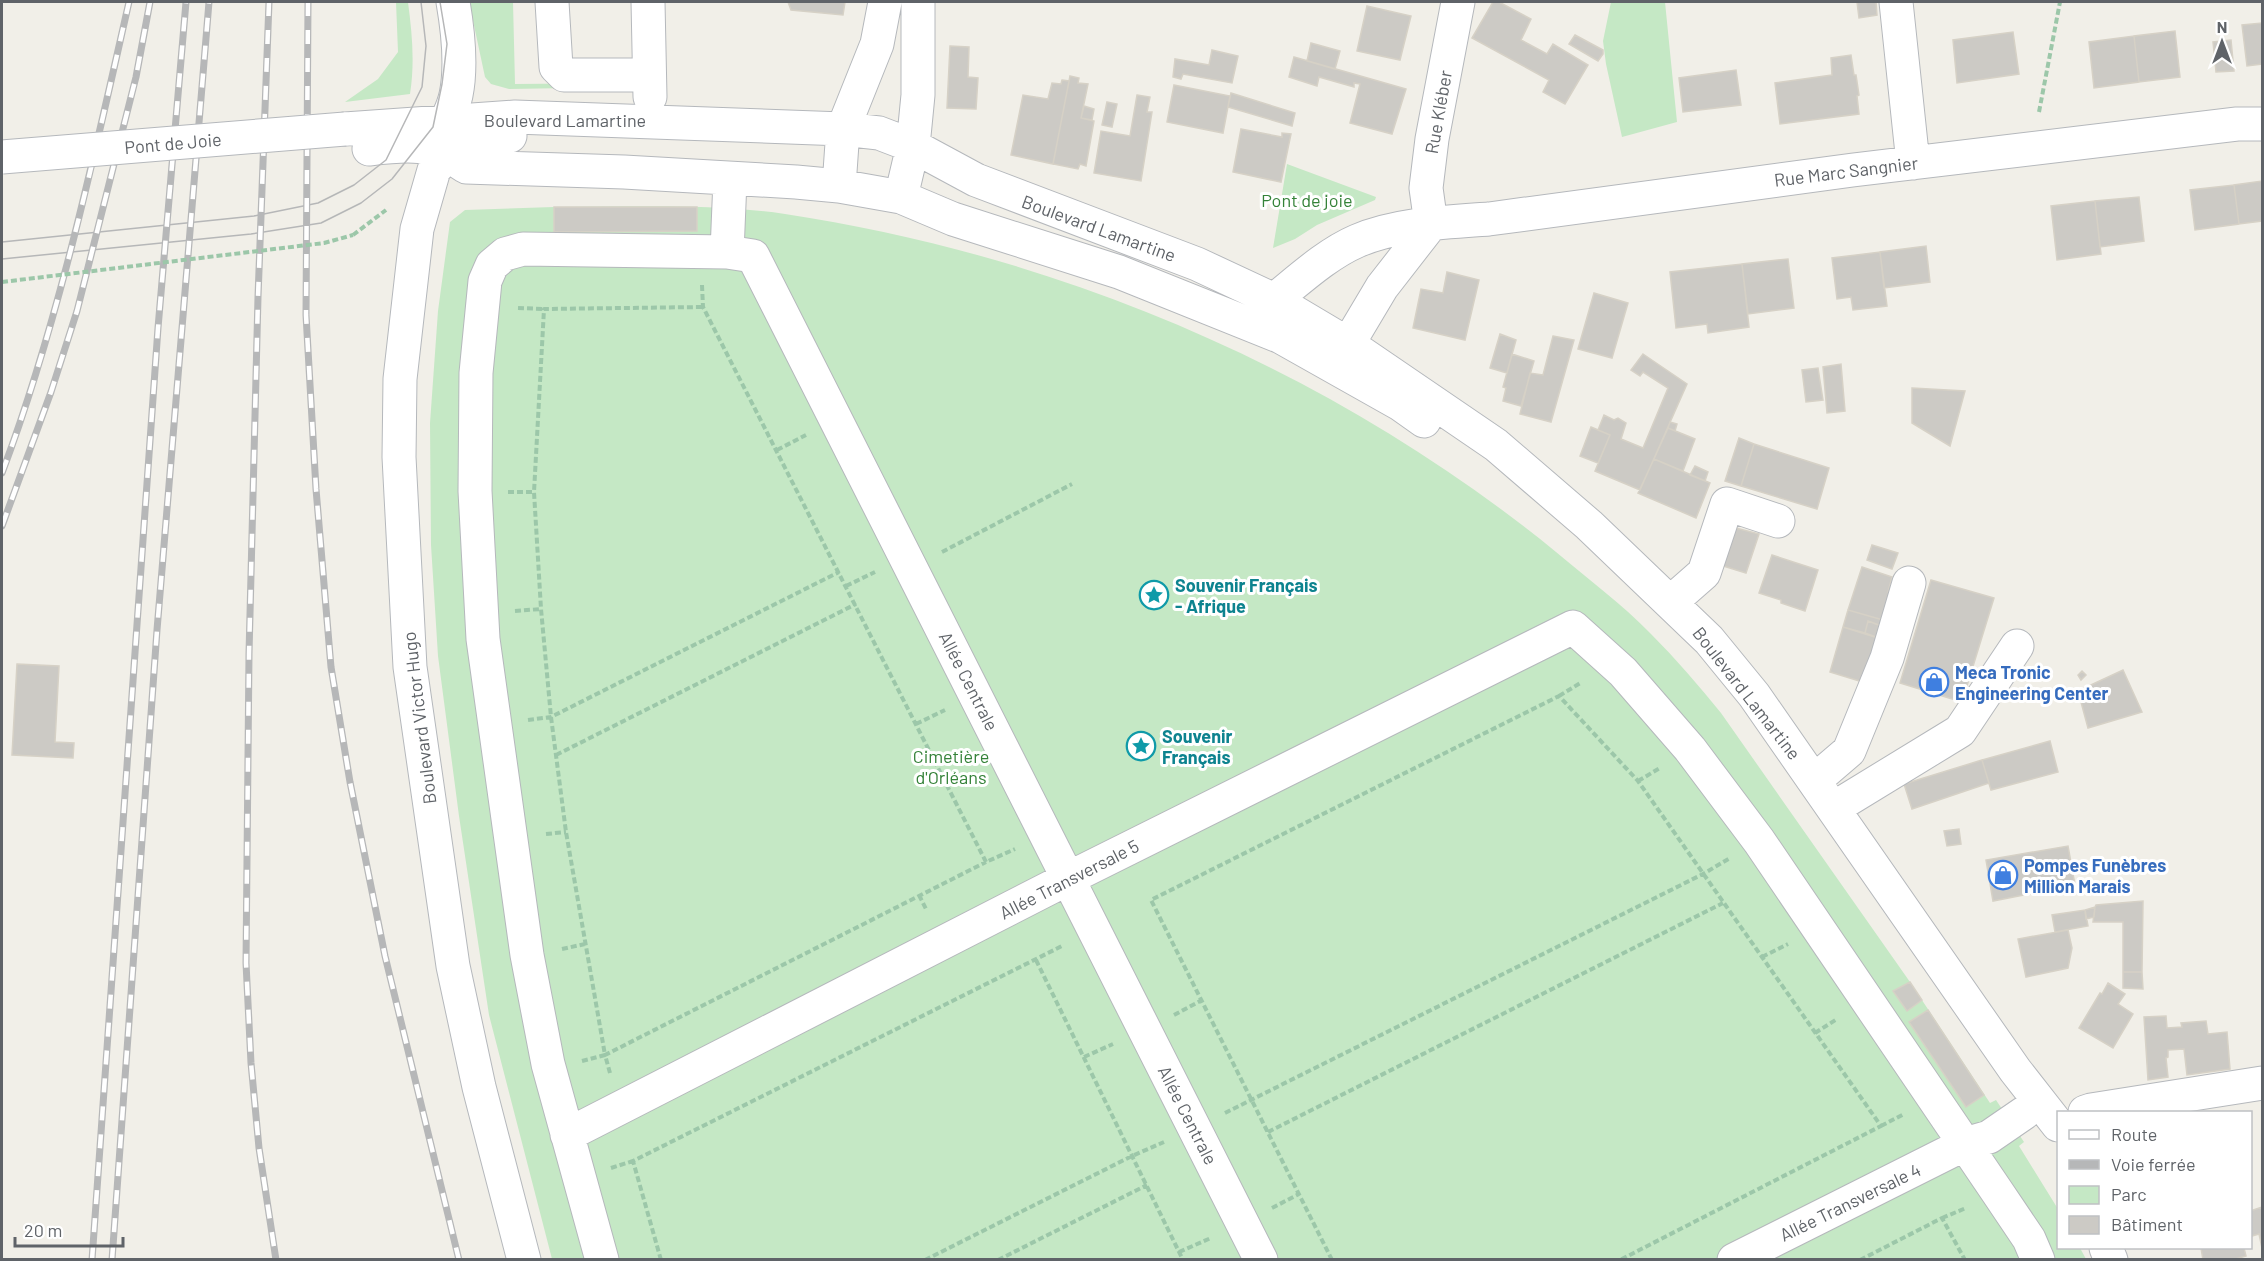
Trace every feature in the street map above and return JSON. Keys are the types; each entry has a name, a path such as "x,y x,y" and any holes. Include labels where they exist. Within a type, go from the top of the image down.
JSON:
{"street":[{"name":"Boulevard Victor Hugo","path":"453,2 458,62 443,138 417,229 400,379 399,457 410,668 453,966 479,1087 524,1260"},
{"path":"552,2 556,67 564,75 649,75"},
{"path":"648,2 651,120"},
{"path":"839,186 843,129 877,44 885,2"},
{"path":"901,197 913,146 918,94 918,2"},
{"name":"Rue Kléber","path":"1431,224 1426,188 1432,139 1458,2"},
{"path":"1896,2 1913,163"},
{"name":"Boulevard Lamartine","path":"345,140 393,146 443,138 515,117 651,120 843,129 879,133 913,146 976,180 1197,264 1274,300 1348,344 1496,446 1589,525 1709,640 1815,781 2015,1070 2057,1124"},
{"name":"Rue Marc Sangnier","path":"1274,300 1323,262 1356,241 1376,234 1431,224 1489,219 1913,163 2237,124 2262,124"},
{"name":"Boulevard Lamartine","path":"443,138 467,143 522,134 690,139 784,128"},
{"name":"Boulevard Lamartine","path":"443,138 466,167 624,172 839,186 901,197 953,219 1119,272 1281,337 1348,344"},
{"name":"Pont de Joie","path":"2,157 345,140"},
{"name":"Pont de Joie","path":"2,178 345,140"},
{"path":"602,1260 550,1070 524,935 483,639 475,491 476,373 485,281 492,265 505,254 523,249 713,252 730,180"},
{"path":"1348,344 1382,287 1431,224"},
{"name":"Allée Centrale","path":"713,252 753,256 1261,1260"},
{"path":"1281,337 1400,404 1566,522 1686,635 1816,795 2057,1143"},
{"path":"1671,602 1704,573 1727,504 1778,521"},
{"path":"1815,781 1849,751 1887,658 1909,583"},
{"name":"Allée Transversale 5","path":"567,1135 1069,878 1573,627 1623,672 1690,749 1759,840 1965,1144"},
{"path":"1834,808 1960,731 2018,646"},
{"path":"2089,1111 2262,1083"},
{"name":"Allée Transversale 4","path":"1734,1260 1965,1144 1989,1137 2024,1113"},
{"path":"1965,1144 2029,1239 2038,1260"}],"path":[{"path":"2038,115 2060,2"},
{"path":"2,282 324,243 353,235"},
{"path":"713,252 703,307 986,862"},
{"path":"604,1055 568,843 551,717 541,609 534,492 544,309 703,307"},
{"path":"911,568 1071,484"},
{"path":"551,717 839,572"},
{"path":"556,755 856,604"},
{"path":"1332,1260 1151,900 1559,696 1638,782 1881,1126 1620,1260"},
{"path":"550,1070 604,1055 1046,834"},
{"path":"1252,1099 1703,874"},
{"path":"1268,1132 1723,903"},
{"path":"661,1260 633,1161 1036,960 1183,1260"},
{"path":"925,1260 1132,1156"},
{"path":"998,1260 1147,1185"},
{"path":"1860,1260 1942,1218 1965,1260"}],"green space":[{"path":"396,2 408,2 412,48 410,94 345,102 378,79 398,52"},
{"path":"469,2 513,2 515,84 629,83 629,87 509,89 491,84 485,77"},
{"path":"1611,2 1665,2 1677,122 1622,137 1603,41"},
{"name":"Pont de joie","path":"1287,164 1376,197 1375,200 1317,225 1295,239 1273,248"},
{"name":"Cimetière d'Orléans","path":"670,206 728,208 785,214 890,233 993,259 1094,292 1193,332 1290,377 1383,430 1471,488 1556,552 1628,612 1696,683 1721,713 1910,982 1990,1103 1996,1100 2024,1142 2019,1146 2057,1207 2057,1249 2081,1249 2086,1259 552,1259 489,1015 438,656 431,545 430,423 438,311 450,222 465,210"}],"building":[{"path":"788,2 845,2 843,15 791,10"},
{"path":"1493,2 1499,2 1531,19 1521,40 1547,54 1553,44 1588,65 1565,104 1543,92 1549,80 1472,38"},
{"path":"1857,2 1876,2 1877,15 1859,18"},
{"path":"1367,6 1411,16 1400,60 1357,51"},
{"path":"2262,23 2262,64 2247,66 2242,25"},
{"path":"2175,31 2180,77 2139,82 2134,36"},
{"path":"2013,32 2019,74 1957,83 1953,40"},
{"path":"1575,35 1603,50 1598,61 1569,44"},
{"path":"2134,36 2139,82 2094,88 2089,42"},
{"path":"2231,40 2234,71 2216,72 2213,42"},
{"path":"1311,43 1340,51 1335,69 1307,61"},
{"path":"950,46 969,47 968,77 978,78 976,109 947,108"},
{"path":"1212,50 1238,56 1232,83 1183,74 1181,79 1173,77 1175,59 1209,65"},
{"path":"1851,55 1859,95 1857,96 1859,114 1780,124 1775,83 1832,75 1831,58"},
{"path":"1294,57 1406,89 1392,134 1350,123 1360,84 1354,83 1354,87 1319,77 1317,86 1289,77"},
{"path":"1736,70 1741,105 1683,112 1679,78"},
{"path":"1070,76 1079,78 1078,83 1088,84 1081,118 1094,121 1086,166 1080,164 1078,169 1053,164"},
{"path":"1062,80 1069,81 1053,164 1011,155 1023,95 1048,99 1052,83 1061,84"},
{"path":"1174,85 1230,96 1223,133 1167,122"},
{"path":"1231,93 1295,113 1292,126 1228,107"},
{"path":"1137,95 1150,97 1147,112 1152,112 1141,181 1094,173 1101,131 1130,136"},
{"path":"1107,102 1117,104 1112,127 1102,125"},
{"path":"1084,106 1094,109 1092,120 1081,118"},
{"path":"1241,129 1282,137 1282,133 1291,134 1281,182 1233,172"},
{"path":"2262,181 2262,221 2239,224 2234,185"},
{"path":"2234,185 2239,224 2195,230 2190,190"},
{"path":"2139,197 2144,241 2100,247 2095,201"},
{"path":"2095,201 2101,254 2057,260 2051,206"},
{"path":"554,207 697,207 697,231 554,232"},
{"path":"1926,246 1930,282 1884,288 1880,252"},
{"path":"1880,252 1887,306 1853,310 1851,297 1837,299 1832,258"},
{"path":"1788,259 1794,308 1748,314 1742,264"},
{"path":"1742,264 1749,327 1708,333 1707,324 1676,328 1670,272"},
{"path":"1447,272 1479,280 1465,340 1413,328 1421,289 1443,293"},
{"path":"1594,293 1628,303 1612,358 1578,349"},
{"path":"1500,334 1516,340 1507,373 1490,368"},
{"path":"1553,336 1574,340 1551,422 1520,414 1530,373 1543,375"},
{"path":"1512,354 1534,361 1521,406 1503,401 1506,388 1503,387"},
{"path":"1643,354 1687,384 1640,490 1595,471 1610,435 1598,430 1604,415 1614,420 1618,418 1626,423 1621,439 1643,448 1668,388 1643,372 1640,376 1631,370"},
{"path":"1841,364 1845,411 1827,413 1823,367"},
{"path":"1818,368 1823,400 1806,402 1802,370"},
{"path":"1912,388 1965,391 1950,446 1912,423"},
{"path":"1670,422 1677,424 1675,431 1668,428"},
{"path":"1591,427 1610,435 1598,463 1580,456"},
{"path":"1668,428 1695,439 1683,471 1654,459"},
{"path":"1739,438 1754,444 1741,486 1725,481"},
{"path":"1754,444 1829,468 1817,509 1741,486"},
{"path":"1654,459 1710,483 1696,518 1638,493"},
{"path":"1695,466 1708,472 1705,481 1690,475"},
{"path":"1732,527 1759,534 1746,573 1720,565"},
{"path":"1872,545 1898,553 1892,569 1867,560"},
{"path":"1772,555 1818,570 1805,611 1759,593"},
{"path":"1862,567 1892,577 1883,620 1848,610"},
{"path":"1931,580 1994,598 1962,702 1900,683"},
{"path":"1848,610 1883,620 1881,626 1868,621 1865,633 1843,627"},
{"path":"1868,621 1879,625 1876,637 1865,633"},
{"path":"1843,627 1878,638 1866,683 1830,672"},
{"path":"17,664 59,666 55,742 74,743 73,758 12,755"},
{"path":"2123,670 2142,712 2088,728 2078,691"},
{"path":"2082,671 2086,675 2081,680 2078,675"},
{"path":"2050,741 2058,772 1991,790 1982,760"},
{"path":"1982,760 1989,783 1912,809 1904,784"},
{"path":"1959,829 1961,844 1947,846 1944,831"},
{"path":"2068,846 2075,885 1993,901 1986,860"},
{"path":"2143,901 2142,972 2123,972 2123,922 2093,922 2095,907 2096,905"},
{"path":"2095,907 2094,917 2086,919 2085,910"},
{"path":"2085,910 2088,926 2055,932 2052,915"},
{"path":"2068,930 2072,948 2068,968 2026,977 2018,939"},
{"path":"2123,972 2142,972 2143,989 2123,988"},
{"path":"1910,982 1922,1000 1907,1011 1893,991"},
{"path":"2108,983 2125,994 2118,1004 2133,1014 2113,1048 2079,1028"},
{"path":"1928,1010 1984,1095 1966,1107 1909,1022"},
{"path":"2166,1016 2167,1028 2182,1027 2181,1023 2206,1021 2208,1034 2227,1032 2230,1069 2187,1075 2184,1049 2168,1050 2166,1058 2168,1077 2148,1080 2144,1017"},
{"path":"2262,1207 2262,1248 2259,1234 2252,1236 2252,1210"},
{"path":"2201,1249 2244,1249 2246,1256 2232,1260 2203,1260"}],"tram line":[{"path":"2,242 254,216 318,203 354,185 386,160 422,87 426,46 421,2"},
{"path":"2,259 251,234 321,223 361,203 392,179 433,127 447,44 440,2"}],"railway":[{"path":"2,473 41,358 58,299 129,2"},
{"path":"2,526 51,392 77,311 136,77 150,2"},
{"path":"92,1260 158,328 186,2"},
{"path":"112,1260 157,630 209,2"},
{"path":"269,2 258,297 249,654 246,963 251,1063 259,1148 276,1260"},
{"path":"308,2 306,315 316,489 331,667 350,782 385,956 459,1260"}],"place":[{"name":"Souvenir Français - Afrique","path":"1154,595"},
{"name":"Meca Tronic Engineering Center","path":"1934,682"},
{"name":"Souvenir Français","path":"1141,746"},
{"name":"Pompes Funèbres Million Marais","path":"2003,875"}]}
